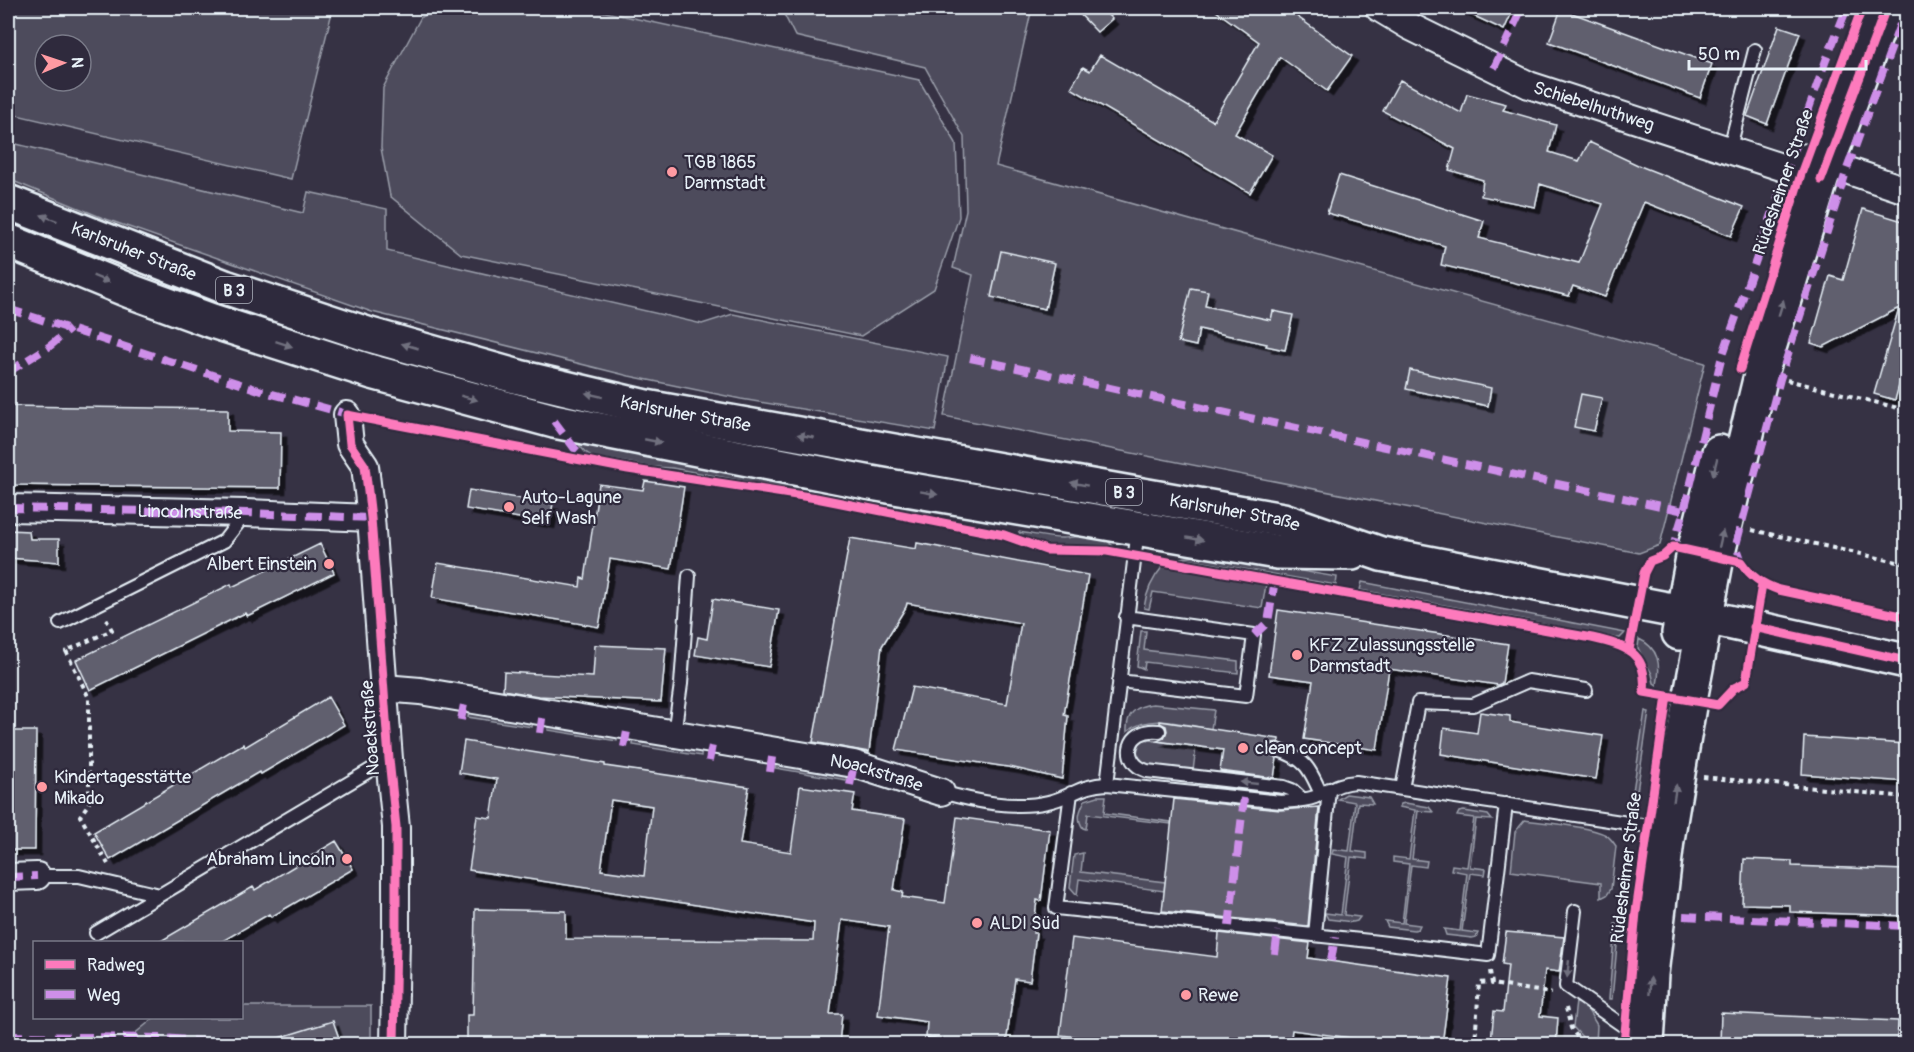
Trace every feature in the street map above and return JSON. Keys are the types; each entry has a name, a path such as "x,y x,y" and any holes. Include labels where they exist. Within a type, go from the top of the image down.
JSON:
{"main road":[{"name":"Rüdesheimer Straße","path":"1632,1039 1636,912 1667,696 1724,526 1814,169 1862,8"},
{"name":"Rüdesheimer Straße","path":"1632,1039 1651,974 1694,615 1698,535 1740,369 1814,169 1886,8"},
{"name":"Karlsruher Straße","path":"8,202 225,287 370,335 519,377 646,407 1282,520 1381,554 1694,615 1906,661"},
{"name":"Karlsruher Straße","path":"8,241 130,291 212,321 372,372 554,421 871,483 1276,552 1381,554"}],"street":[{"name":"Schiebelhuthweg","path":"1379,8 1409,26 1529,86 1729,151 1906,190"},
{"name":"Noackstraße","path":"347,415 350,444 365,466 396,827 394,1044"},
{"name":"Lincolnstraße","path":"8,508 371,518"},
{"name":"Noackstraße","path":"384,688 854,764 941,792"},
{"path":"8,877 37,876"}],"lane":[{"path":"1729,151 1755,50"},
{"path":"60,623 224,541 246,513"},
{"path":"1107,784 1138,529"},
{"path":"674,734 681,684 688,576"},
{"path":"1119,681 1246,696 1253,645 1254,635 1126,617"},
{"path":"1402,789 1418,703 1473,705 1528,681 1586,690"},
{"path":"1159,731 1144,731 1132,741 1130,751 1132,759 1140,769 1284,787 1292,790 1303,800"},
{"path":"1278,750 1299,758 1325,791 1315,935"},
{"path":"96,933 389,759"},
{"path":"941,792 985,802 1016,805 1050,802 1094,784 1107,784 1281,802 1303,800 1338,784 1356,782 1648,826"},
{"path":"1071,793 1056,908 1488,955 1506,804"},
{"path":"37,876 79,876 160,895"},
{"path":"1575,911 1566,986 1632,1039"}],"path":[{"path":"1780,379 1906,410"},
{"path":"1724,526 1906,564"},
{"path":"98,604 112,630 66,651 89,698 89,802 80,816 109,865 106,883"},
{"path":"1703,777 1906,796"},
{"path":"1488,955 1491,982"},
{"path":"1475,1044 1479,983 1491,982 1492,984 1563,994"},
{"path":"1565,1006 1571,1028 1582,1044"}],"shaded area":[{"path":"8,8 333,8 291,179 8,113"},
{"name":"TGB 1865 Darmstadt","path":"443,8 587,8 919,80 956,143 959,217 934,289 861,336 461,254 390,196 381,148 383,88 421,17"},
{"path":"781,8 1032,8 996,166 1705,363 1660,545 1639,553 944,416 973,275 953,268 966,210 964,137 925,67 795,36"},
{"path":"8,142 303,213 308,192 387,209 387,251 702,324 733,314 948,357 935,431 741,399 629,376 372,312 103,218 8,179"},
{"path":"574,439 912,503 926,509 932,515 672,468 593,457 585,452"},
{"path":"1019,532 1056,538 1094,536 1112,545 1053,546 1021,537"},
{"path":"1207,555 1337,577 1336,585 1180,558"},
{"path":"1163,566 1266,584 1262,608 1153,592 1149,609 1144,608 1150,586"},
{"path":"1362,582 1625,633 1620,638 1616,638 1360,590"},
{"path":"1141,631 1146,631 1144,650 1238,661 1238,673 1145,662 1144,669 1137,666"},
{"path":"1639,639 1655,652 1659,671 1657,685 1638,648"},
{"path":"1153,704 1214,710 1211,729 1156,721 1136,726 1127,732 1128,720 1133,712"},
{"path":"469,710 533,720 532,727 468,717"},
{"path":"1645,711 1649,712 1636,798 1632,798"},
{"path":"550,723 618,734 617,741 548,730"},
{"path":"634,737 702,749 701,756 633,745"},
{"path":"1144,739 1196,747 1193,771 1142,764 1137,752 1140,742"},
{"path":"777,762 847,773 846,780 775,768"},
{"path":"1346,794 1369,797 1373,804 1358,803 1352,851 1367,853 1367,859 1351,857 1344,915 1360,917 1353,922 1328,919 1325,913 1341,915 1348,857 1332,854 1333,849 1349,851 1355,802 1338,799"},
{"path":"1106,796 1104,813 1171,822 1171,824 1088,814 1086,829 1083,828 1079,817 1083,804 1085,800"},
{"path":"1405,803 1429,807 1433,812 1418,811 1412,859 1427,861 1426,867 1411,865 1404,923 1420,925 1414,930 1388,927 1385,921 1402,923 1409,864 1393,862 1393,857 1409,859 1415,810 1399,807"},
{"path":"1459,812 1488,815 1492,820 1476,819 1470,867 1486,869 1485,875 1470,873 1462,931 1478,933 1472,938 1446,935 1444,929 1460,931 1467,873 1451,870 1452,865 1467,867 1474,818 1457,816"},
{"path":"1525,820 1589,829 1609,837 1616,846 1611,889 1607,895 1601,898 1601,883 1511,871 1515,832"},
{"path":"1083,853 1081,872 1165,882 1164,891 1079,879 1077,895 1070,887 1074,855"},
{"path":"1615,924 1619,924 1612,999 1609,999"},
{"path":"1576,1002 1586,1007 1597,1025 1596,1044 1585,1044 1585,1040 1573,1027"},
{"path":"243,1006 371,1006 371,1044 122,1044 153,1019 243,1019"}],"building":[{"path":"1074,8 1101,8 1112,19 1097,32"},
{"path":"1212,8 1285,8 1352,56 1327,91 1280,57 1235,134 1272,155 1250,193 1071,88 1083,67 1090,71 1100,55 1213,121 1259,42"},
{"path":"1457,8 1514,8 1504,30"},
{"path":"1561,9 1712,64 1700,98 1549,42"},
{"path":"1779,26 1800,33 1767,124 1747,116"},
{"path":"1400,80 1461,113 1467,94 1506,104 1503,110 1556,125 1549,152 1579,161 1589,142 1640,166 1744,207 1731,236 1644,202 1605,297 1573,286 1569,296 1441,265 1445,246 1327,213 1339,175 1484,221 1479,238 1579,263 1603,204 1540,184 1535,207 1481,196 1483,180 1449,170 1455,149 1383,111"},
{"path":"1863,209 1906,222 1906,360 1895,400 1874,394 1899,308 1823,347 1811,343 1830,276 1843,280"},
{"path":"1001,251 1055,263 1045,309 991,297"},
{"path":"1191,288 1208,291 1205,306 1271,320 1273,311 1293,315 1285,350 1199,329 1196,346 1178,342"},
{"path":"1410,370 1491,388 1488,406 1406,389"},
{"path":"1581,394 1602,398 1594,431 1574,427"},
{"path":"8,406 228,409 228,431 281,432 280,488 8,485"},
{"path":"645,481 684,487 671,569 610,559 599,627 432,598 438,563 580,587 581,578 585,579 599,484 643,490"},
{"name":"Auto-Lagune Self Wash","path":"469,490 553,504 549,523 466,509"},
{"path":"8,530 29,531 30,539 59,539 59,562 8,558"},
{"path":"850,538 916,549 917,543 1088,575 1064,715 1068,716 1062,779 1014,768 896,750 912,687 1007,704 1021,623 907,603 882,646 869,752 813,742"},
{"path":"320,544 334,573 247,616 245,613 90,690 76,660 231,584 232,587"},
{"path":"713,599 779,610 769,667 695,655 698,637 707,639"},
{"path":"1278,610 1508,644 1502,683 1498,685 1389,669 1377,750 1304,739 1313,681 1269,675"},
{"path":"595,645 666,648 661,702 538,696 503,690 504,672 593,677"},
{"path":"328,697 344,725 110,860 94,832 243,744 245,747"},
{"path":"1480,712 1510,716 1510,722 1603,736 1596,779 1441,754 1444,728 1477,733"},
{"name":"clean concept","path":"1160,721 1279,739 1279,742 1273,743 1270,748 1271,755 1277,758 1274,778 1220,771 1223,750 1157,741 1164,738 1167,731 1166,726"},
{"path":"8,731 36,731 35,850 8,850"},
{"path":"1804,737 1906,744 1906,782 1802,774"},
{"path":"464,741 605,764 605,766 749,787 740,844 791,852 800,786 855,794 852,811 905,819 894,890 903,892 902,897 945,903 957,817 1050,830 1041,901 1037,900 1033,933 1036,933 1030,981 1015,979 1006,1044 979,1044 926,1037 927,1022 878,1015 889,927 842,920 830,1014 842,1014 839,1044 467,1044 467,1015 473,1015 475,909 566,911 566,939 813,941 814,923 469,870 477,816 491,818 497,779 459,773","holes":["611,800 652,806 644,876 601,870"]},
{"path":"1174,799 1280,810 1319,807 1308,926 1162,911"},
{"path":"336,841 353,869 271,917 269,914 223,941 161,941 253,887 255,890"},
{"path":"1744,859 1792,861 1792,866 1906,870 1906,916 1790,912 1790,905 1742,904"},
{"path":"1506,932 1564,937 1559,972 1545,970 1540,1016 1558,1018 1556,1044 1491,1042 1494,1011 1503,1012 1508,965 1502,964"},
{"name":"Rewe","path":"1219,933 1310,943 1308,958 1451,978 1442,1044 1396,1044 1292,1030 1290,1044 1078,1044 1079,1037 1060,1035 1072,938 1217,957"},
{"path":"1721,1013 1898,1021 1897,1044 1720,1044"},
{"path":"333,1021 339,1038 319,1044 272,1044 272,1040"}],"marked path":[{"path":"1494,68 1522,8"},
{"path":"1669,551 1673,547 1684,511 1721,360 1826,60 1847,8"},
{"path":"1743,565 1736,545 1780,379 1847,169 1906,8"},
{"path":"8,309 265,392 351,415"},
{"path":"8,372 50,346 70,329"},
{"path":"970,358 1684,511"},
{"path":"554,421 575,449 587,460"},
{"path":"8,508 371,518"},
{"path":"1254,635 1268,622 1275,580"},
{"path":"461,720 465,699"},
{"path":"540,733 543,712"},
{"path":"624,747 628,726"},
{"path":"709,761 713,740"},
{"path":"770,772 773,750"},
{"path":"850,785 854,764"},
{"path":"1229,926 1244,798"},
{"path":"8,877 37,876"},
{"path":"1683,916 1906,926"},
{"path":"1275,954 1278,931"},
{"path":"1331,961 1335,937"},
{"path":"8,1036 163,1038 233,1044"}],"cycle path":[{"path":"1740,369 1801,174 1862,8"},
{"path":"1821,180 1886,8"},
{"path":"394,1044 396,827 365,466 350,444 347,415 628,469 816,498 1004,535 1046,550 1107,551 1592,638 1624,648 1638,659 1642,668 1644,692 1718,705 1734,688 1746,682 1762,584"},
{"path":"1629,650 1644,573 1650,561 1663,556 1673,547 1741,562 1757,579 1779,590 1906,617"},
{"path":"1754,627 1906,661"},
{"path":"1624,1044 1636,912 1667,696"}],"place":[{"name":"TGB 1865 Darmstadt","path":"672,172"},
{"name":"Auto-Lagune Self Wash","path":"509,507"},
{"name":"Albert Einstein","path":"329,564"},
{"name":"KFZ Zulassungsstelle Darmstadt","path":"1297,655"},
{"name":"clean concept","path":"1243,748"},
{"name":"Kindertagesstätte Mikado","path":"42,787"},
{"name":"Abraham Lincoln","path":"347,859"},
{"name":"ALDI Süd","path":"977,923"},
{"name":"Rewe","path":"1186,995"}]}
